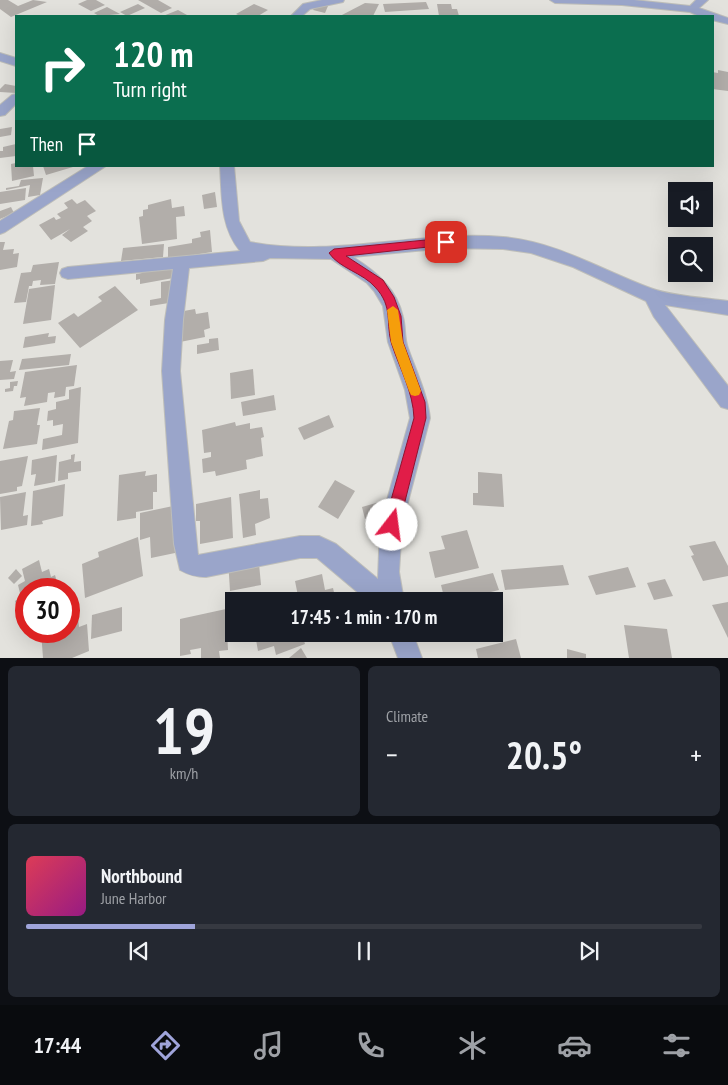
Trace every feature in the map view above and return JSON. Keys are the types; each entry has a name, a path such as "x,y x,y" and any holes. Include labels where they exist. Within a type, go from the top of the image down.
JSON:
{"street":[{"path":"297,15 307,6 339,0"},
{"path":"554,0 622,2 692,9 706,15"},
{"path":"692,9 703,0"},
{"path":"714,18 728,22"},
{"path":"0,57 15,62"},
{"path":"0,228 97,167"},
{"path":"227,167 231,220 238,238 245,247 276,254"},
{"path":"68,273 276,254 334,253 446,242 503,243 532,247 579,264 652,296 728,308"},
{"path":"334,253 379,283 388,297 395,316 397,342 419,402 420,418 392,525 388,572 391,592"},
{"path":"182,262 174,320 171,371 184,544 188,562 195,566 206,566 300,547 319,547 328,552 375,592"},
{"path":"652,296 660,312 728,401"},
{"path":"404,642 410,658"}],"building":[{"path":"0,0 8,0 18,6 33,0 47,2 11,17 0,9"},
{"path":"87,0 96,0 105,5 91,11 78,4"},
{"path":"138,0 158,0 172,8 161,13"},
{"path":"426,2 429,9 385,12 383,4"},
{"path":"365,3 379,4 374,15 342,15"},
{"path":"138,4 145,8 129,15 120,12"},
{"path":"254,4 268,10 260,15 236,14"},
{"path":"437,4 451,4 452,9 457,9 459,15 439,15"},
{"path":"315,6 328,6 325,13 313,10"},
{"path":"107,7 120,14 97,15 94,13"},
{"path":"178,10 187,15 166,15"},
{"path":"718,70 728,72 728,91 714,89 714,72 718,73"},
{"path":"5,84 15,86 15,93 0,92 0,89"},
{"path":"12,127 11,135 0,137 0,129"},
{"path":"15,144 15,156 0,158 0,151 3,151 3,147"},
{"path":"15,163 15,167 33,167 34,176 12,181 11,164"},
{"path":"43,167 73,167 46,175"},
{"path":"43,178 40,195 28,197 30,185 6,190 6,188 19,186 21,180"},
{"path":"26,188 25,200 0,204 0,192"},
{"path":"215,192 217,207 204,209 202,195"},
{"path":"72,199 77,204 85,200 96,211 87,216 92,221 83,227 88,231 71,242 62,235 70,229 51,240 39,225 54,217 56,220 61,218 57,214 68,208 64,203"},
{"path":"171,199 172,208 184,206 185,216 176,217 177,239 142,244 139,217 143,216 143,210 148,209 148,205"},
{"path":"11,207 14,213 0,219 0,211"},
{"path":"210,230 212,252 168,259 168,247 192,243 192,239 201,237 200,232"},
{"path":"0,242 5,242 3,250 14,249 13,254 19,253 17,267 0,270"},
{"path":"164,244 163,257 121,261 123,248"},
{"path":"59,262 55,284 40,285 41,280 33,281 32,286 29,286 26,302 14,303 21,273 31,272 33,265"},
{"path":"178,262 179,277 140,284 140,279 136,280 136,274 142,273 142,266"},
{"path":"174,280 175,302 150,306 150,300 161,298 161,282"},
{"path":"55,285 51,320 23,324 29,289"},
{"path":"115,286 138,310 80,348 58,323 74,313 78,317 102,301 98,297"},
{"path":"195,309 196,314 208,312 210,328 204,330 205,337 180,342 178,312"},
{"path":"49,333 48,337 56,336 55,343 23,348 25,337"},
{"path":"218,338 219,350 197,354 197,345 209,343 209,339"},
{"path":"71,354 69,365 19,370 22,359"},
{"path":"13,360 10,372 16,371 14,379 0,380 0,361"},
{"path":"77,365 74,386 66,387 65,396 54,398 55,392 48,393 47,402 24,406 26,397 20,398 25,372"},
{"path":"253,369 255,395 231,399 230,373"},
{"path":"18,381 13,391 5,392 5,389 10,388 10,382"},
{"path":"81,387 78,443 42,450 43,439 62,435 63,424 53,426 53,420 47,421 48,411 56,409 56,402 69,399 69,390"},
{"path":"274,395 276,410 243,416 241,402"},
{"path":"40,408 37,425 40,425 37,444 3,449 9,421 13,420 14,411"},
{"path":"329,415 334,427 304,440 298,428"},
{"path":"235,422 236,426 250,423 250,429 262,427 264,437 261,438 263,456 246,460 247,469 216,476 215,471 203,473 202,459 211,457 211,452 204,453 202,430"},
{"path":"75,454 74,462 81,461 81,471 68,473 68,479 58,481 59,462 71,459 71,455"},
{"path":"57,455 55,482 34,486 36,474 31,475 32,460"},
{"path":"28,456 22,486 17,487 17,491 0,494 0,461"},
{"path":"146,471 145,476 157,474 157,492 153,492 153,509 136,512 136,518 117,521 119,475"},
{"path":"478,472 502,474 504,507 473,505 473,493 478,493"},
{"path":"335,480 355,491 338,519 318,507"},
{"path":"65,484 63,516 42,521 43,524 31,526 33,491"},
{"path":"260,490 260,499 268,498 270,518 255,524 256,535 243,538 239,494"},
{"path":"26,492 23,516 28,515 27,525 1,530 0,497"},
{"path":"231,497 233,538 200,544 200,521 196,521 196,504"},
{"path":"383,501 387,513 365,519 362,507"},
{"path":"173,506 175,553 151,558 150,537 140,540 140,513"},
{"path":"467,530 479,568 435,578 429,552 445,549 441,536"},
{"path":"138,537 143,576 85,598 82,564 99,557 98,552"},
{"path":"715,541 728,566 728,576 703,581 691,556 694,555 689,546"},
{"path":"258,553 261,585 230,591 228,559"},
{"path":"39,560 42,572 49,569 51,577 55,575 56,578 24,578 22,569"},
{"path":"563,565 569,585 505,590 501,570"},
{"path":"628,567 636,587 596,595 588,576"},
{"path":"16,569 22,576 15,578 14,584 8,578"},
{"path":"493,573 499,590 491,592 443,592 441,585"},
{"path":"322,574 325,590 333,588 334,592 297,592 295,581"},
{"path":"665,579 673,596 654,600 647,583"},
{"path":"728,602 728,638 712,605"},
{"path":"122,607 122,631 91,639 92,615"},
{"path":"225,609 225,642 228,642 228,650 219,651 220,658 201,658 201,648 190,650 191,654 180,656 180,619"},
{"path":"87,624 89,651 72,658 43,658 42,643 80,643 80,627"},
{"path":"624,625 667,629 672,658 629,658"},
{"path":"516,639 521,658 478,658 476,649"},
{"path":"256,642 304,642 305,644 276,655 274,646 258,651"},
{"path":"301,648 307,658 289,658"},
{"path":"567,649 586,654 586,658 567,658"}],"slow traffic":[{"path":"393,310 397,342 415,391"}],"route":[{"path":"392,525 420,418 419,402 397,342 395,316 388,297 379,283 361,269 334,253 446,242"}]}
